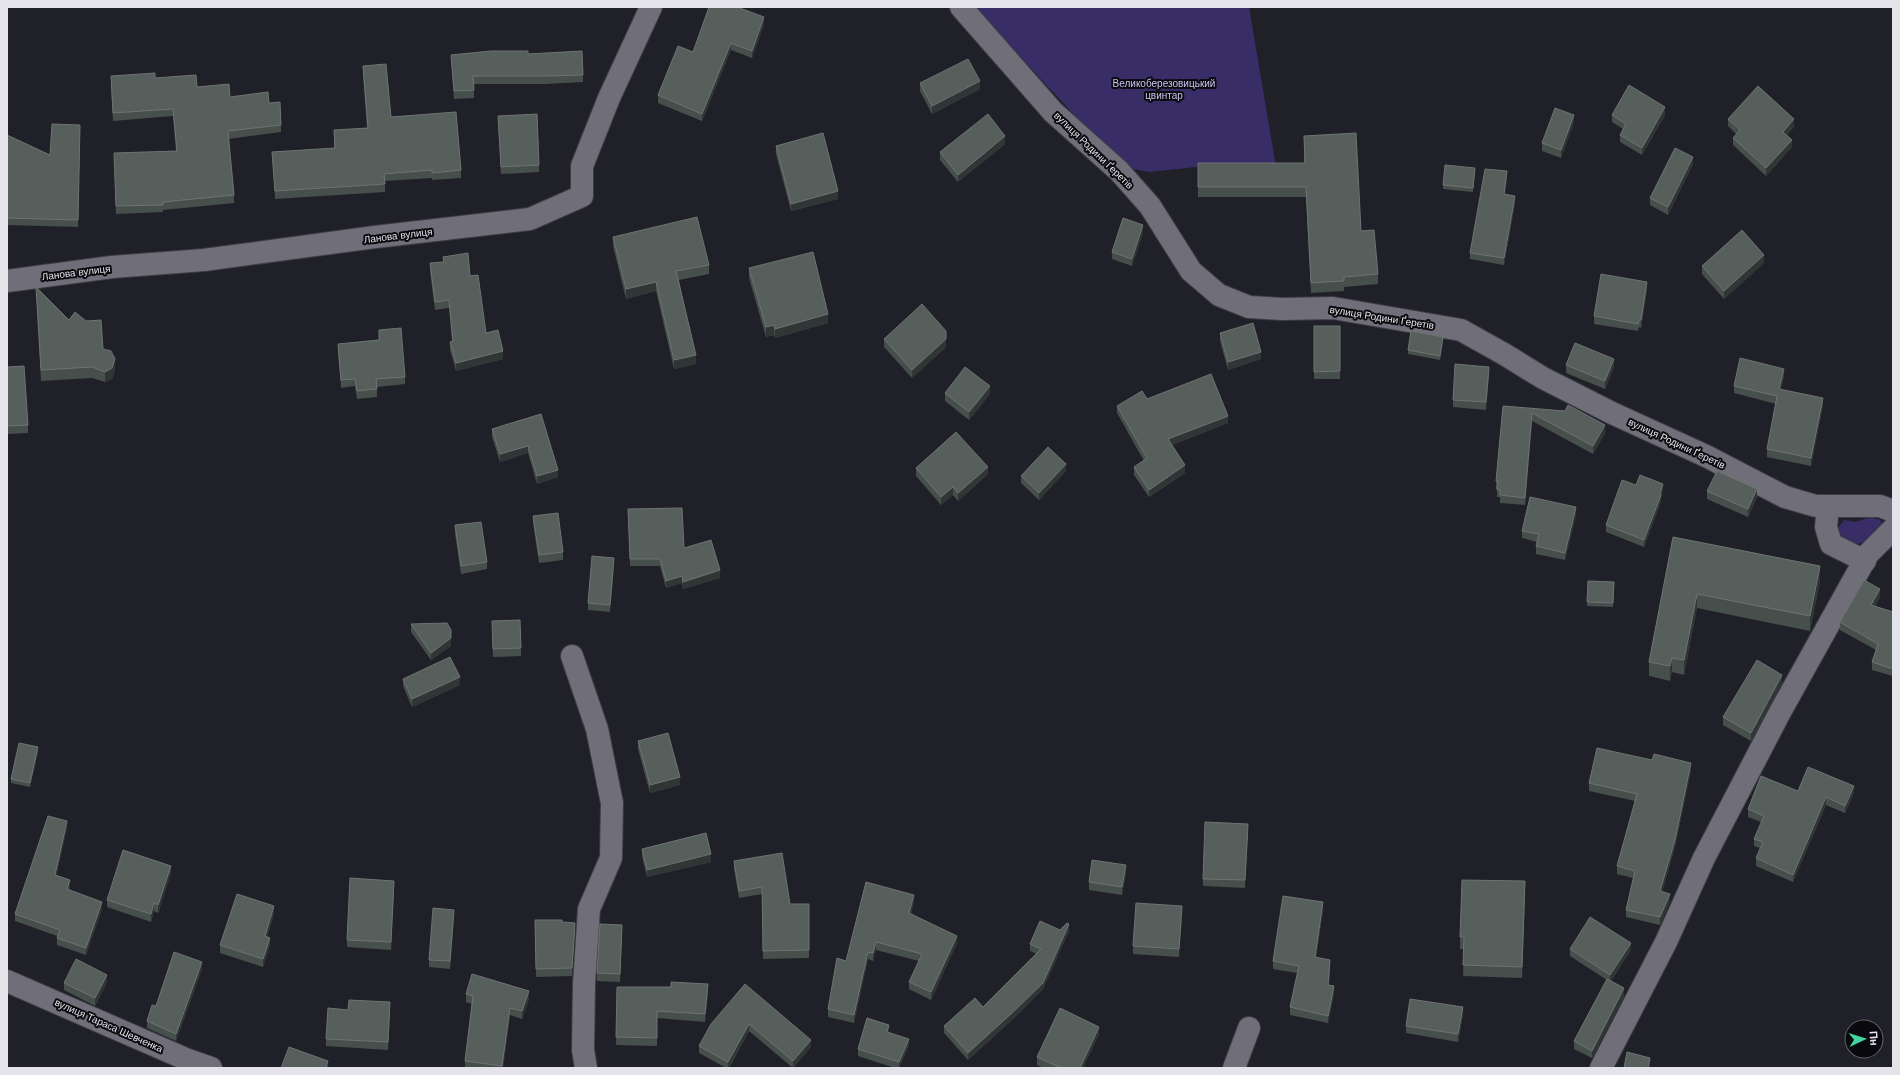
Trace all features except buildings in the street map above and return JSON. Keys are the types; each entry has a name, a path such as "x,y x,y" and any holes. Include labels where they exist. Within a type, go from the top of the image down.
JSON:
{"street":[{"name":"Ланова вулиця","path":"7,281 112,267 204,260 376,237 530,219 582,196 582,166 609,98 651,7"},
{"name":"вулиця Родини Ґеретів","path":"961,7 1053,112 1119,171 1150,206 1191,271 1219,295 1249,307 1282,309 1333,308 1461,330 1543,378 1612,414 1706,456 1785,497 1816,506 1880,506 1893,510"},
{"path":"1828,506 1826,527 1831,544 1864,561"},
{"path":"1601,1068 1666,942 1704,858 1779,714 1868,554 1893,529"},
{"path":"572,656 597,729 612,803 611,858 589,909 584,984 584,1050 586,1068"},
{"name":"вулиця Тараса Шевченка","path":"7,981 188,1060 211,1068"},
{"path":"1234,1068 1249,1028"}],"green space":[{"name":"Великоберезовицький цвинтар","path":"974,7 1249,7 1276,167 1196,167 1149,172 1128,168 1092,134"},
{"path":"1871,517 1880,520 1884,526 1872,539 1858,544 1841,538 1838,528 1844,520 1855,522"}]}
